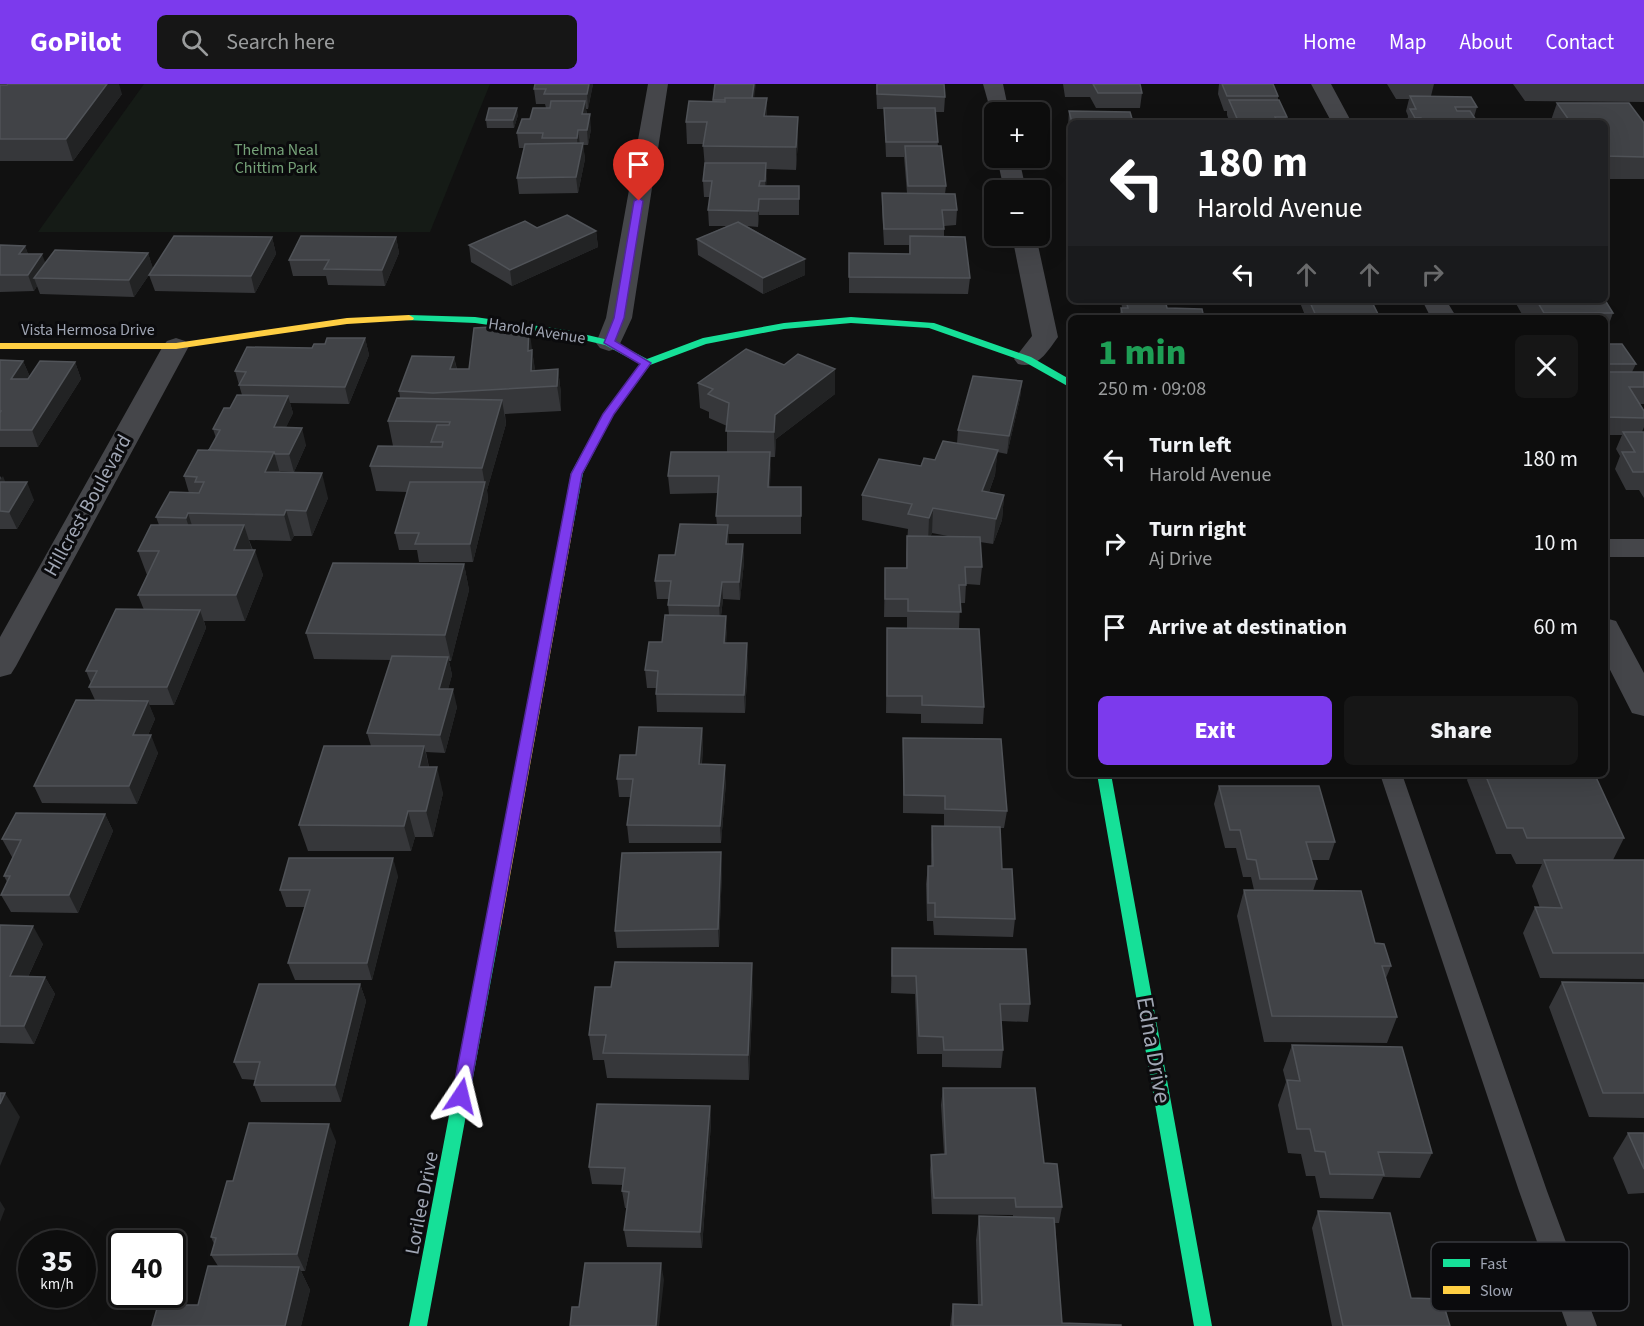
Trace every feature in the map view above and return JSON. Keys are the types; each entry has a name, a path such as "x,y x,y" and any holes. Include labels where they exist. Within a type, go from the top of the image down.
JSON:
{"street":[{"path":"609,343 619,318 658,84"},
{"path":"993,84 997,102"},
{"path":"1321,84 1340,120"},
{"path":"1026,246 1045,337 1027,358"},
{"name":"Harold Avenue","path":"176,346 347,321 412,317 475,320 566,333 609,343 646,363"},
{"path":"646,363 703,341 784,326 851,320 930,326 1027,358 1068,383"},
{"name":"Vista Hermosa Drive","path":"0,346 176,346"},
{"name":"Hillcrest Boulevard","path":"0,666 14,612 176,346"},
{"name":"Lorilee Drive","path":"418,1326 577,474 609,414 646,363"},
{"path":"1608,548 1644,548"},
{"path":"1608,634 1644,705"},
{"name":"Edna Drive","path":"1105,777 1203,1326"}],"lane":[{"path":"1392,777 1552,1242"},
{"path":"1577,1311 1582,1326"}],"green space":[{"name":"Thelma Neal Chittim Park","path":"144,84 490,84 430,232 38,232"}],"building":[{"path":"107,84 66,139 0,139 0,85"},
{"path":"535,84 589,84 587,94 544,94 546,89 534,89"},
{"path":"715,84 754,84 752,98 713,100"},
{"path":"877,84 944,84 945,97 877,94"},
{"path":"1093,84 1140,84 1142,93 1098,93"},
{"path":"1222,84 1273,84 1278,96 1227,96"},
{"path":"1410,96 1471,97 1477,107 1455,107 1457,111 1470,111 1476,120 1422,120 1415,118 1410,109 1416,109"},
{"path":"725,98 767,98 764,116 798,117 796,147 703,146 707,122 686,122 689,101 725,102"},
{"path":"1229,100 1279,100 1287,117 1275,117 1276,120 1238,120"},
{"path":"551,101 585,101 582,114 590,114 587,130 578,130 577,138 542,138 543,133 517,133 522,119 530,119 533,108 550,108"},
{"path":"1557,103 1629,103 1644,123 1644,157 1608,156 1608,120 1569,120"},
{"path":"489,108 517,108 513,120 486,120"},
{"path":"884,108 935,108 938,142 886,142"},
{"path":"1069,111 1130,112 1132,120 1071,120"},
{"path":"583,143 576,177 517,178 525,144"},
{"path":"905,146 941,146 946,186 908,186"},
{"path":"705,163 766,163 765,181 760,181 759,186 799,186 799,199 759,199 758,211 708,210 712,181 703,181"},
{"path":"882,193 955,194 957,210 942,210 944,229 884,229"},
{"path":"567,215 596,231 510,270 469,245 525,221 537,228"},
{"path":"738,222 805,259 763,278 697,239"},
{"path":"174,236 272,237 251,276 149,275"},
{"path":"301,236 396,237 382,270 324,269 329,260 289,260"},
{"path":"910,236 965,237 970,278 849,277 849,253 910,254"},
{"path":"0,245 25,246 19,254 42,254 28,275 0,275"},
{"path":"55,250 148,253 129,280 34,278"},
{"path":"1127,303 1166,303 1167,308 1202,309 1203,315 1122,315 1121,308 1128,308"},
{"path":"1310,303 1372,303 1378,315 1316,315"},
{"path":"1538,303 1607,303 1613,313 1544,313"},
{"path":"529,325 528,351 532,350 531,371 558,369 557,386 433,393 399,391 412,356 454,357 450,369 469,369 474,328"},
{"path":"327,338 365,338 345,387 239,385 246,372 235,371 247,347 312,348 314,344 325,344"},
{"path":"1608,344 1622,344 1636,364 1608,364"},
{"path":"746,349 784,365 798,354 835,369 775,415 774,432 726,431 729,403 708,394 713,389 698,383"},
{"path":"0,360 23,361 11,379 28,379 40,361 75,362 32,430 0,430"},
{"path":"1608,372 1644,372 1644,387 1629,387 1644,411 1644,418 1608,417"},
{"path":"973,376 1022,381 1009,436 958,430"},
{"path":"237,395 288,396 274,427 302,428 289,454 209,450 220,430 213,429 224,408 230,408"},
{"path":"397,398 502,400 482,468 370,466 378,446 442,447 443,442 431,442 437,425 449,425 450,422 388,421"},
{"path":"1623,432 1644,432 1644,472 1633,472 1622,452 1635,452"},
{"path":"943,441 998,450 982,491 1004,495 996,519 933,508 929,518 908,514 912,504 862,495 879,459 921,466 924,458 935,460"},
{"path":"198,450 274,452 265,472 322,473 306,511 286,510 284,515 188,513 186,518 156,517 170,492 199,493 204,482 195,482 197,477 184,476"},
{"path":"671,452 770,452 768,487 801,487 801,516 716,516 719,476 668,476"},
{"path":"0,482 27,482 9,512 0,511"},
{"path":"410,482 485,482 470,544 415,544 419,533 395,533"},
{"path":"680,524 728,525 726,544 743,544 739,582 722,582 719,606 668,605 671,581 655,581 659,555 675,555"},
{"path":"151,525 244,525 234,550 255,550 236,595 138,595 159,551 138,551"},
{"path":"907,536 980,537 982,567 965,567 966,585 959,585 961,612 908,611 908,599 885,599 885,568 907,568"},
{"path":"333,563 464,564 445,635 306,633"},
{"path":"116,609 200,610 167,687 89,687 97,671 86,671"},
{"path":"665,615 726,616 724,643 747,643 744,695 656,694 658,671 645,670 649,642 662,642"},
{"path":"887,628 979,629 984,707 922,705 922,696 887,696"},
{"path":"392,656 448,657 439,689 453,689 440,735 367,733"},
{"path":"76,700 148,701 133,735 151,735 129,786 34,786"},
{"path":"639,727 702,728 699,764 725,765 720,826 627,825 633,779 617,779 620,755 636,755"},
{"path":"903,738 1001,739 1007,811 945,809 945,796 904,795"},
{"path":"324,746 424,746 419,767 437,767 426,811 408,811 404,826 299,825"},
{"path":"1486,777 1596,777 1624,838 1527,838 1523,828 1507,828"},
{"path":"1219,786 1319,786 1335,842 1306,842 1317,879 1260,879 1256,860 1247,859 1240,830 1230,830"},
{"path":"16,813 105,814 69,895 1,895 10,876 4,876 21,840 2,839"},
{"path":"932,826 1000,827 1002,869 1012,869 1015,919 935,917 935,903 928,903 928,866 933,866"},
{"path":"721,852 718,929 615,931 622,853"},
{"path":"289,858 393,858 367,963 288,963 310,890 280,890"},
{"path":"1544,860 1644,860 1644,953 1553,953 1535,907 1562,908"},
{"path":"1244,890 1361,891 1375,943 1384,944 1391,966 1382,966 1397,1017 1272,1016"},
{"path":"0,925 33,926 10,976 45,977 24,1026 0,1026"},
{"path":"892,948 1026,949 1030,1004 1000,1004 1003,1050 944,1050 943,1037 919,1036 916,976 892,976"},
{"path":"615,962 752,963 748,1055 603,1053 606,1035 589,1035 595,987 611,987"},
{"path":"1562,982 1644,983 1644,1093 1603,1093"},
{"path":"259,984 360,984 335,1085 254,1085 260,1062 234,1062"},
{"path":"1292,1045 1402,1047 1432,1153 1378,1152 1384,1175 1330,1174 1325,1152 1315,1151 1310,1129 1297,1129 1287,1080 1300,1081"},
{"path":"943,1088 1035,1088 1044,1163 1057,1164 1062,1207 1016,1207 1015,1198 934,1198 931,1155 946,1154"},
{"path":"0,1093 5,1093 0,1104"},
{"path":"597,1104 710,1106 700,1232 624,1230 629,1192 622,1191 625,1168 589,1167"},
{"path":"249,1123 329,1124 297,1254 211,1255 216,1238 211,1237 227,1181 233,1181"},
{"path":"1628,1133 1644,1133 1644,1169"},
{"path":"1318,1211 1390,1213 1411,1298 1431,1299 1431,1311 1446,1311 1450,1326 1343,1326"},
{"path":"979,1216 1054,1218 1062,1323 1121,1326 953,1326 953,1304 982,1305"},
{"path":"585,1263 661,1263 656,1326 570,1326 572,1307 579,1307"},
{"path":"208,1266 299,1267 285,1326 152,1326 157,1308 186,1308 186,1305 198,1305"}],"traffic: fast":[{"path":"409,318 475,320 566,333 609,343 646,363 703,341 784,326 851,320 930,325 1027,359 1068,383"},
{"path":"568,522 577,473 609,414 646,363"},
{"path":"1105,777 1203,1326"},
{"path":"418,1326 493,926"}],"traffic: slow":[{"path":"0,346 176,346 347,321 409,318"},
{"path":"493,926 568,522"}],"route":[{"path":"461,1096 577,474 609,414 646,363 609,343 619,318 639,201"}]}
